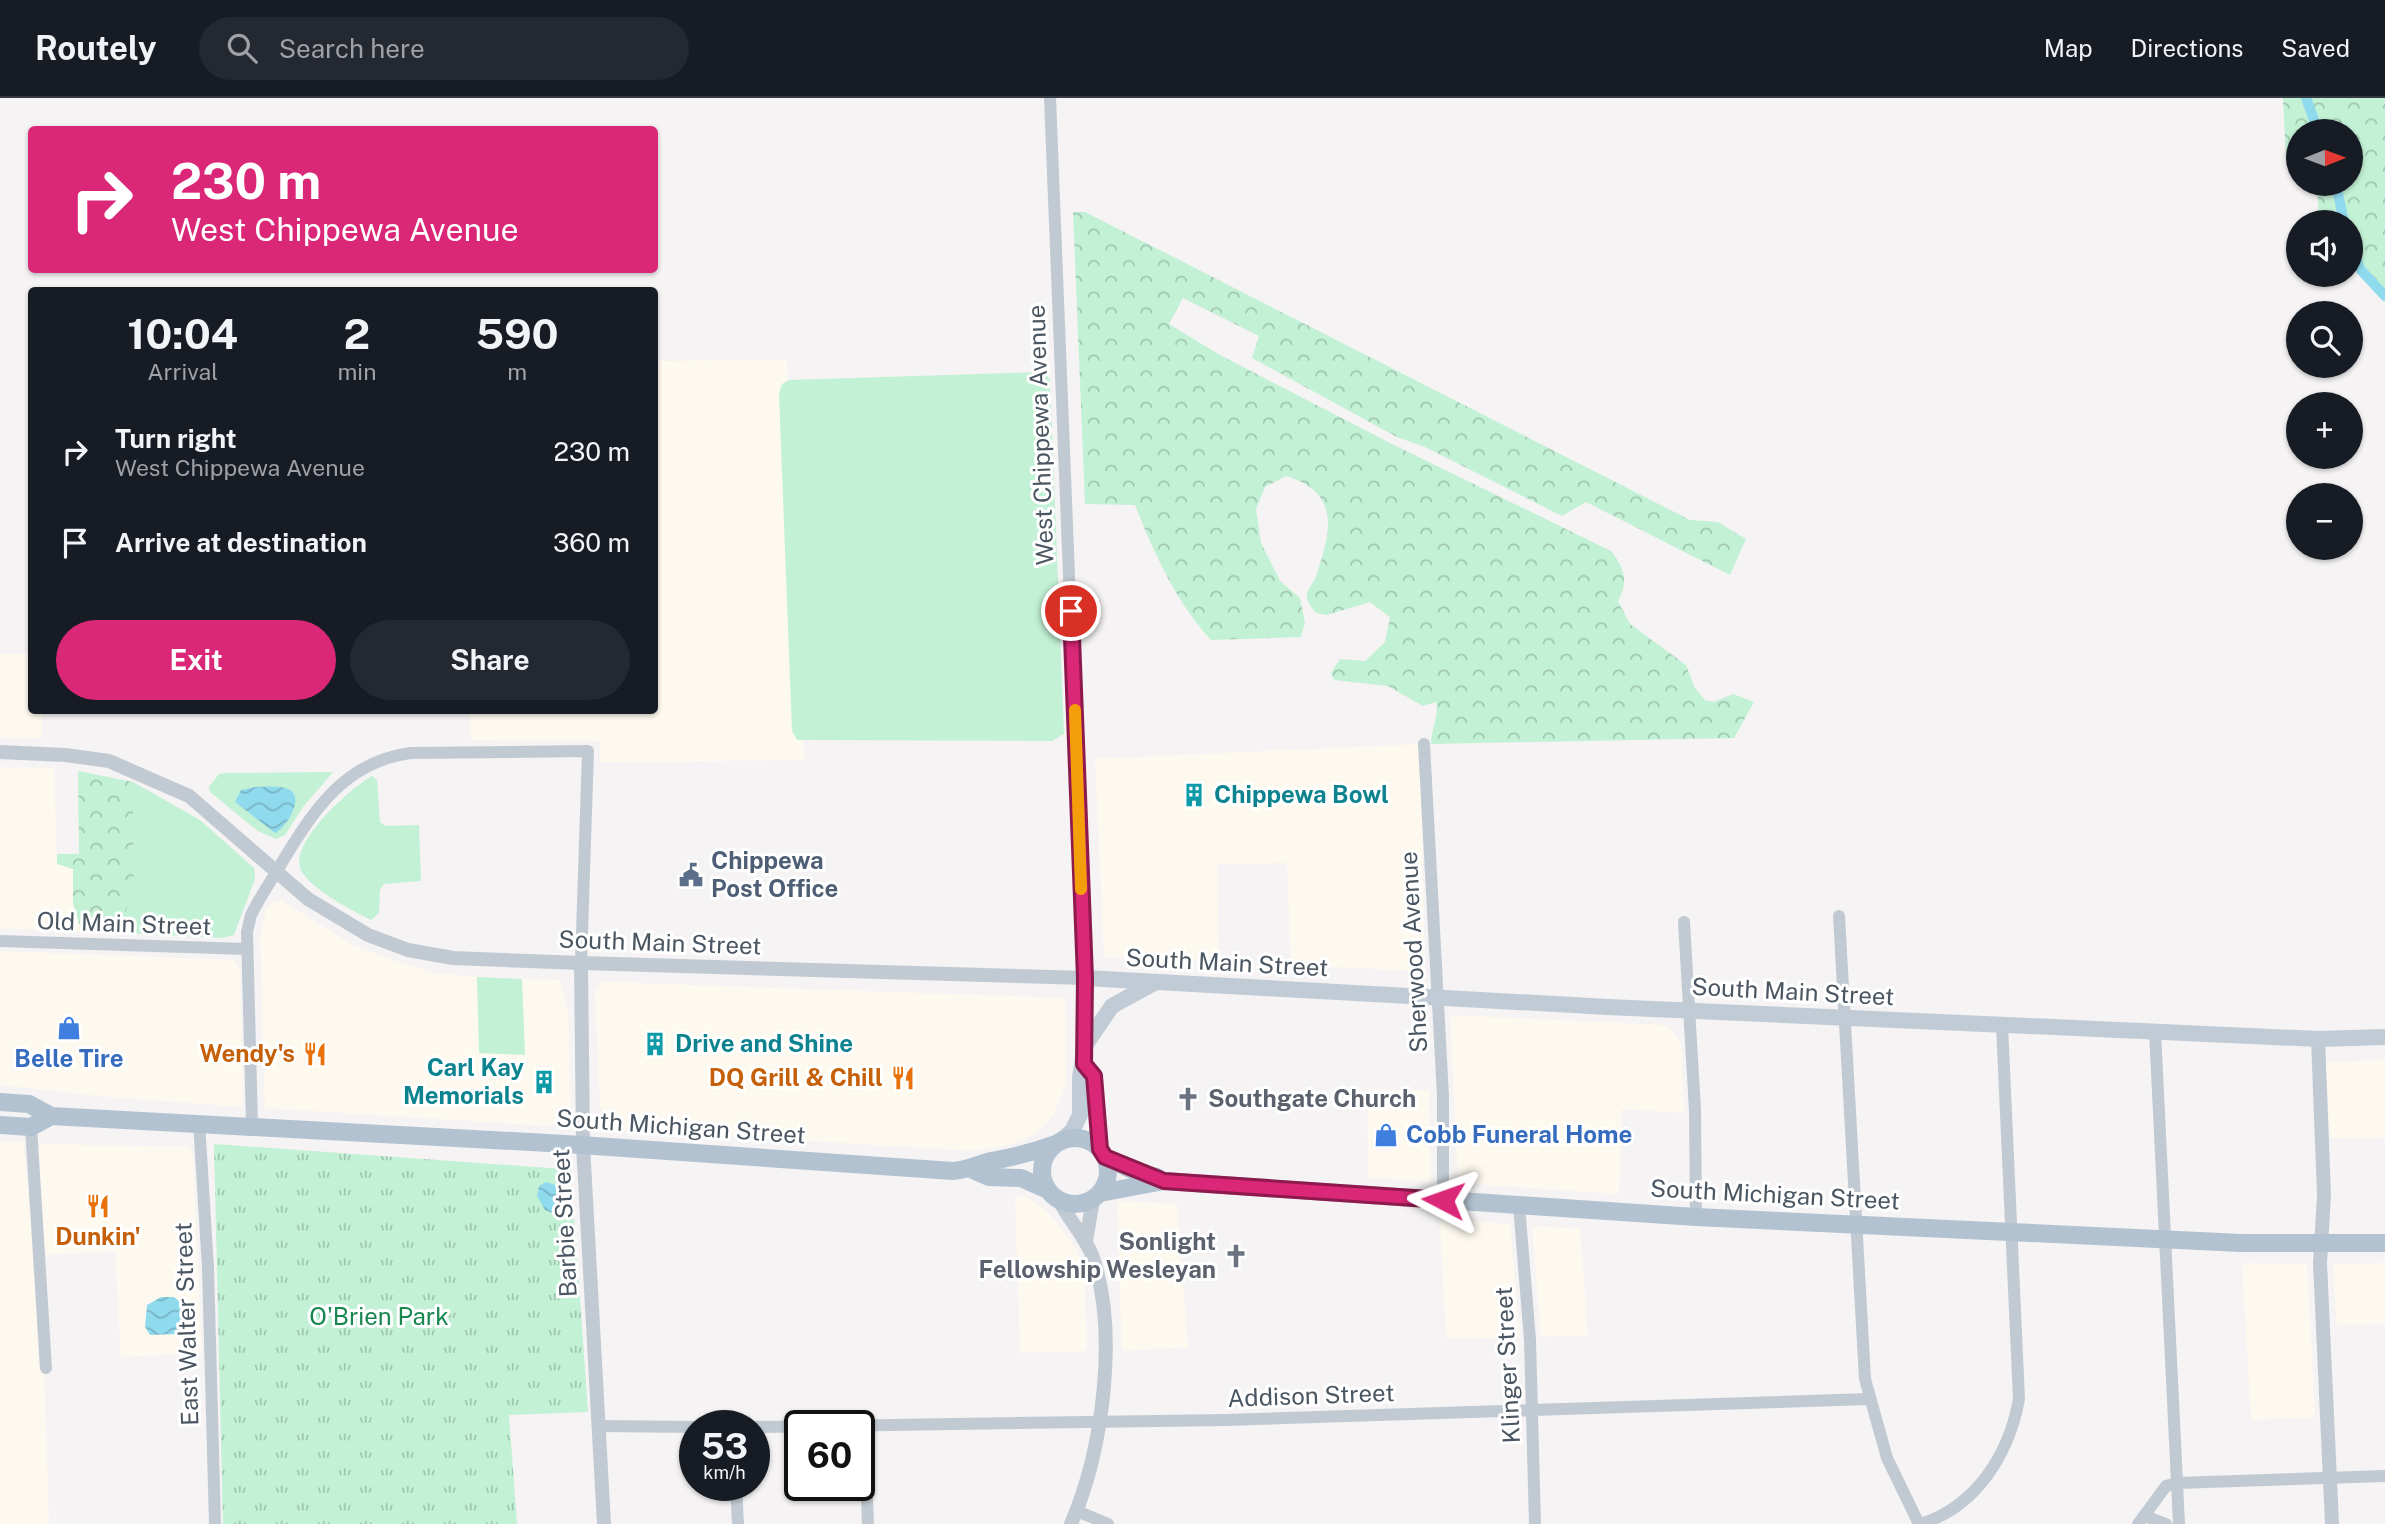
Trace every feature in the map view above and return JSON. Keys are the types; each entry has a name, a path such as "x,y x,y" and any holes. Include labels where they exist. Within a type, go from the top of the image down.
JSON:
{"main road":[{"name":"South Main Street","path":"1085,978 2002,1025 2318,1039 2385,1037"},
{"name":"West Chippewa Avenue","path":"1060,1141 1072,1131 1080,1115 1080,1077 1085,1046 1085,978"},
{"path":"1085,1046 1112,1006 1158,981"},
{"name":"West Chippewa Avenue","path":"1084,1064 1094,1076 1103,1153"},
{"name":"South Michigan Street","path":"0,1102 29,1104 51,1116 252,1125 953,1171 973,1170 989,1177 1021,1178 1053,1195"},
{"name":"South Michigan Street","path":"30,1127 51,1116"},
{"path":"0,1125 30,1127"},
{"path":"1082,1138 1103,1153 1108,1176 1097,1196 1076,1204 1053,1195 1042,1171 1044,1161 1060,1141 1082,1138"},
{"name":"South Michigan Street","path":"973,1170 987,1162 1009,1159 1060,1141"},
{"name":"South Michigan Street","path":"1103,1153 1164,1181"},
{"name":"South Michigan Street","path":"1097,1196 1164,1181 1696,1217 2165,1239 2321,1244 2385,1243"}],"street":[{"name":"West Chippewa Avenue","path":"1050,98 1085,978"},
{"name":"Sherwood Avenue","path":"1424,744 1436,998 1443,1086 1443,1200"},
{"name":"Barbie Street","path":"276,872 325,797 346,778 376,761 391,756 435,752 588,751 581,963 583,1145 604,1524"},
{"name":"South Main Street","path":"0,752 98,760 139,772 198,802 276,872 336,917 368,935 408,950 453,958 1085,978"},
{"path":"252,1125 247,949 251,915 276,872"},
{"path":"1839,916 1863,1358 1869,1399 1887,1458 1920,1524 1958,1504 1992,1471 2011,1433 2019,1389 2002,1025"},
{"path":"1684,922 1695,1110 1696,1217"},
{"name":"Old Main Street","path":"0,941 247,949"},
{"path":"2155,1031 2179,1524"},
{"path":"2318,1039 2324,1195 2321,1244 2332,1524"},
{"name":"East Walter Street","path":"199,1122 208,1268 215,1524"},
{"path":"30,1127 46,1368"},
{"path":"1053,1195 1086,1241 1098,1277 1102,1322 1104,1378 1100,1423 1090,1472 1074,1518 1108,1524"},
{"path":"1086,1241 1097,1196"},
{"name":"Klinger Street","path":"1519,1205 1533,1410 1535,1524"},
{"name":"Addison Street","path":"875,1426 1100,1423 1869,1399"},
{"path":"600,1426 679,1427"},
{"path":"2166,1524 2141,1520 2166,1486 2177,1483 2385,1476"},
{"path":"737,1501 738,1524"},
{"path":"867,1501 868,1524"}],"shaded area":[{"path":"787,360 804,760 600,762 600,741 471,740 470,714 658,714 658,361"},
{"path":"0,654 28,654 28,714 42,714 42,738 0,737"},
{"path":"1420,744 1425,971 1291,965 1287,863 1217,864 1219,962 1104,957 1095,759"},
{"path":"0,767 54,768 57,864 74,869 73,904 82,932 0,928"},
{"path":"281,900 349,943 386,958 435,973 477,977 480,1053 525,1055 522,979 560,980 568,1013 571,1116 559,1124 548,1126 265,1108 260,936 267,908 273,902"},
{"path":"0,951 234,960 240,971 243,1107 109,1097 0,1085"},
{"path":"607,982 1065,998 1066,1083 1053,1116 1036,1134 1010,1145 974,1151 612,1129 605,1124 600,1106 595,992 599,984"},
{"path":"1450,1015 1663,1025 1672,1030 1681,1045 1684,1113 1622,1109 1619,1194 1458,1183"},
{"path":"2385,1060 2385,1137 2330,1138 2326,1062"},
{"path":"1367,1089 1429,1090 1431,1182 1368,1177"},
{"path":"0,1141 22,1142 24,1149 34,1255 39,1369 44,1369 49,1524 0,1524"},
{"path":"42,1144 189,1147 193,1154 202,1353 121,1357 115,1251 45,1255 39,1151"},
{"path":"1015,1196 1026,1197 1049,1213 1076,1249 1084,1266 1087,1351 1020,1353"},
{"path":"1117,1201 1177,1204 1188,1347 1122,1351"},
{"path":"1440,1220 1510,1224 1520,1337 1446,1339"},
{"path":"1532,1226 1580,1229 1588,1335 1541,1337"},
{"path":"2242,1263 2307,1264 2315,1417 2251,1420"},
{"path":"2385,1263 2385,1323 2337,1325 2333,1264"}],"green space":[{"path":"2283,98 2385,98 2385,293 2363,264 2363,210 2318,210 2318,196 2363,196 2363,119 2286,119 2286,161"},
{"path":"1073,212 1085,212 1690,520 1718,522 1746,539 1730,575 1586,502 1562,516 1425,447 1397,437 1252,358 1259,336 1183,298 1169,324 1218,354 1396,446 1611,551 1624,575 1618,601 1630,624 1686,665 1695,688 1705,700 1714,702 1733,694 1754,702 1734,738 1431,744 1436,702 1423,706 1388,686 1334,680 1331,673 1340,659 1365,661 1385,642 1390,617 1370,602 1327,615 1316,613 1312,608 1307,593 1315,579 1325,546 1328,517 1324,504 1316,493 1304,483 1286,476 1265,487 1256,509 1261,543 1280,581 1300,598 1305,622 1301,637 1211,640 1187,610 1167,576 1135,505 1085,504"},
{"path":"1038,372 1045,374 1050,380 1064,734 1052,741 797,740 792,731 779,394 782,384 789,380"},
{"path":"78,771 133,782 134,897 126,910 126,933 82,932 73,904 73,869 57,864 57,854 79,854"},
{"path":"333,772 303,807 285,835 276,839 258,831 210,792 209,787 219,774 225,773"},
{"path":"372,776 377,780 380,822 386,826 419,825 421,881 384,884 380,890 379,913 371,920 313,885 301,870 299,859 312,831 324,817 337,803"},
{"path":"133,782 200,820 254,868 255,879 234,935 222,938 126,933 126,910 134,897"},
{"path":"477,977 522,979 525,1055 479,1053"},
{"name":"O'Brien Park","path":"214,1144 564,1169 575,1226 588,1412 509,1415 517,1524 223,1524"}],"water":[{"path":"282,787 294,794 292,813 284,826 275,833 235,802 241,790"},
{"path":"546,1182 555,1185 559,1192 560,1203 555,1214 545,1210 537,1196 539,1186"},
{"path":"161,1297 174,1297 184,1305 182,1328 178,1334 150,1335 145,1327 147,1305"}],"waterway":[{"path":"2306,98 2314,119"},
{"path":"2339,196 2341,210"},
{"path":"2363,272 2385,296"}],"slow traffic":[{"path":"1075,710 1081,889"}],"place":[{"name":"Chippewa Bowl","path":"1194,795"},
{"name":"Chippewa Post Office","path":"691,875"},
{"name":"Belle Tire","path":"69,1028"},
{"name":"Drive and Shine","path":"655,1044"},
{"name":"Wendy's","path":"315,1054"},
{"name":"DQ Grill & Chill","path":"903,1078"},
{"name":"Carl Kay Memorials","path":"544,1082"},
{"name":"Southgate Church","path":"1188,1099"},
{"name":"Cobb Funeral Home","path":"1386,1135"},
{"name":"Dunkin'","path":"98,1206"},
{"name":"Sonlight Fellowship Wesleyan","path":"1236,1256"}],"route":[{"path":"1071,611 1085,978 1084,1064 1094,1076 1100,1149 1105,1157 1136,1172 1164,1181 1443,1200"}]}
